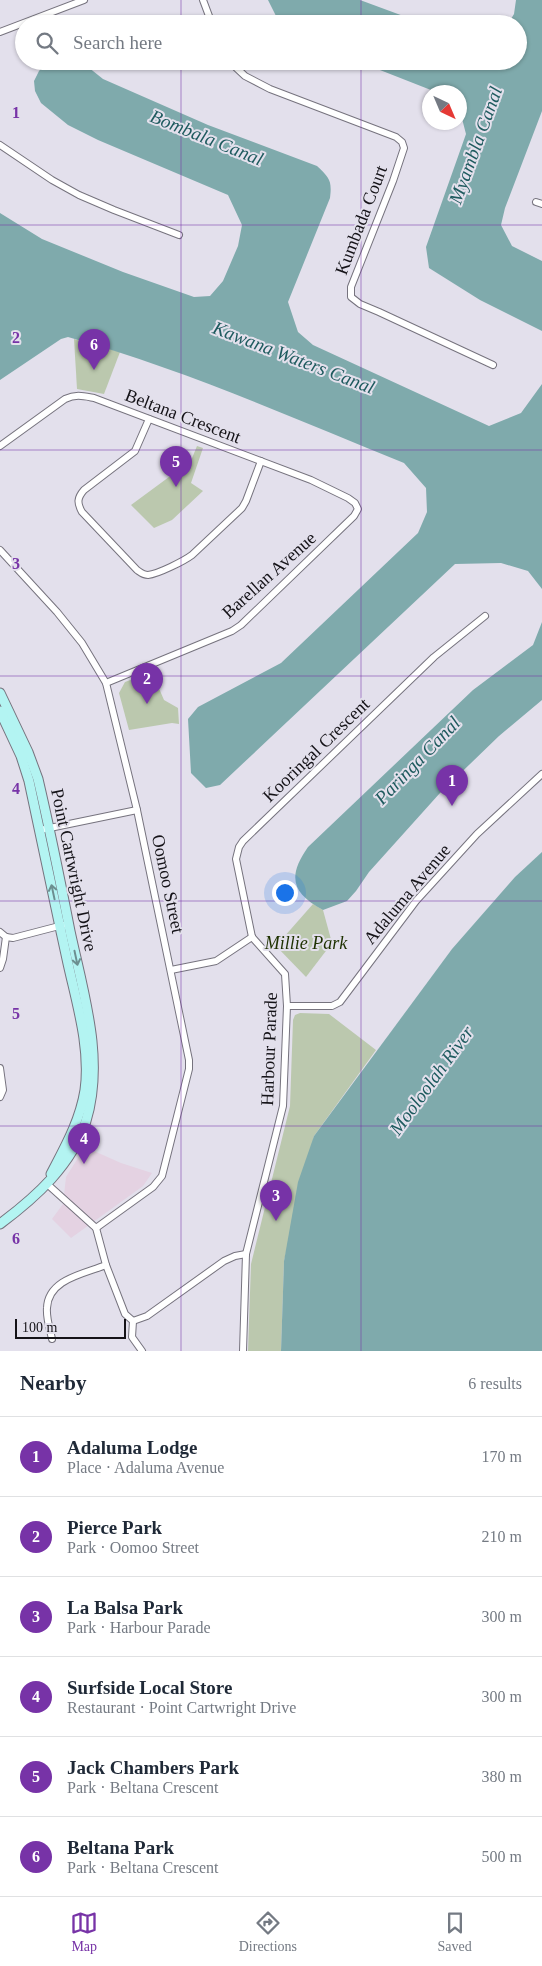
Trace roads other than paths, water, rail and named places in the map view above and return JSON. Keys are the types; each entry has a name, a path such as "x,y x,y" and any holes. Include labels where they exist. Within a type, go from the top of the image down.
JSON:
{"main road":[{"name":"Point Cartwright Drive","path":"0,694 28,752 38,779 45,829 64,925 87,1012 93,1086 86,1121 71,1154 46,1183 0,1224"},
{"name":"Point Cartwright Drive","path":"0,711 21,756 45,829"}],"street":[{"path":"45,15 84,0"},
{"path":"203,0 209,15"},
{"path":"0,32 15,26"},
{"name":"Kumbada Court","path":"239,70 245,76 270,89 396,137 402,142 404,148 394,181 352,287 351,297 360,304 493,366"},
{"path":"0,145 52,180 79,195 179,235"},
{"name":"Beltana Crescent","path":"0,446 72,396 81,395 94,398 311,480 348,498 355,503 358,510"},
{"path":"150,419 135,451 84,490 78,497 78,504 82,512 136,570 142,573 152,574 192,555 242,508 261,461"},
{"name":"Barellan Avenue","path":"106,683 236,628 354,516 358,510"},
{"name":"Oomoo Street","path":"0,550 82,643 106,683 137,810 189,1060 189,1069 164,1171 159,1182 96,1228"},
{"name":"Kooringal Crescent","path":"252,937 236,859 239,847 243,841 434,657 485,616"},
{"name":"Adaluma Avenue","path":"287,1006 332,1006 340,1002 416,901 477,834 542,774"},
{"path":"45,829 137,810"},
{"path":"0,932 6,937 12,938 64,925"},
{"path":"0,968 4,959 6,937"},
{"path":"171,970 216,961 252,937"},
{"name":"Harbour Parade","path":"243,1351 246,1254 283,1106 287,1006 285,974 252,937"},
{"path":"0,1068 2,1090 0,1096"},
{"path":"46,1183 96,1228 106,1265 125,1314 133,1321"},
{"path":"133,1321 147,1316 224,1261 246,1254"},
{"path":"52,1339 46,1310 48,1297 54,1287 106,1265"},
{"path":"133,1321 132,1337 142,1351"}],"water":[{"path":"268,0 360,0 401,15 276,15"},
{"name":"Myambla Canal","path":"516,0 542,0 542,111 505,208 501,225 512,246 542,261 542,331 480,300 429,268 426,247 466,134 465,130 467,130 467,85 422,85 422,87 380,70 527,70 527,15 513,15"},
{"path":"92,70 103,79 208,125 317,166 325,174 331,188 330,198 288,302 298,332 313,345 489,426 521,413 542,384 542,589 528,571 501,563 455,564 220,785 206,788 191,773 188,719 198,707 281,663 418,533 427,512 426,488 404,463 196,379 68,337 61,339 0,380 0,213 42,239 123,272 194,297 210,296 223,281 238,246 242,225 228,195 98,140 68,125 41,103 35,91 34,81 39,71"},
{"name":"Paringa Canal","path":"542,622 542,700 499,736 440,793 369,872 347,901 323,910 313,904 299,891 295,876 301,858 308,847 473,690 533,645"},
{"name":"Mooloolah River","path":"542,852 542,1351 281,1351 284,1261 298,1182 314,1136 452,949 515,877"}],"place":[{"name":"Beltana Park","path":"94,370"},
{"name":"Jack Chambers Park","path":"176,487"},
{"name":"Pierce Park","path":"147,704"},
{"name":"Adaluma Lodge","path":"452,806"},
{"name":"Surfside Local Store","path":"84,1164"},
{"name":"La Balsa Park","path":"276,1221"}],"water label":[{"name":"Bombala Canal","path":"207,137"},
{"name":"Kawana Waters Canal","path":"294,357"}],"park label":[{"name":"Millie Park","path":"306,943"}]}
